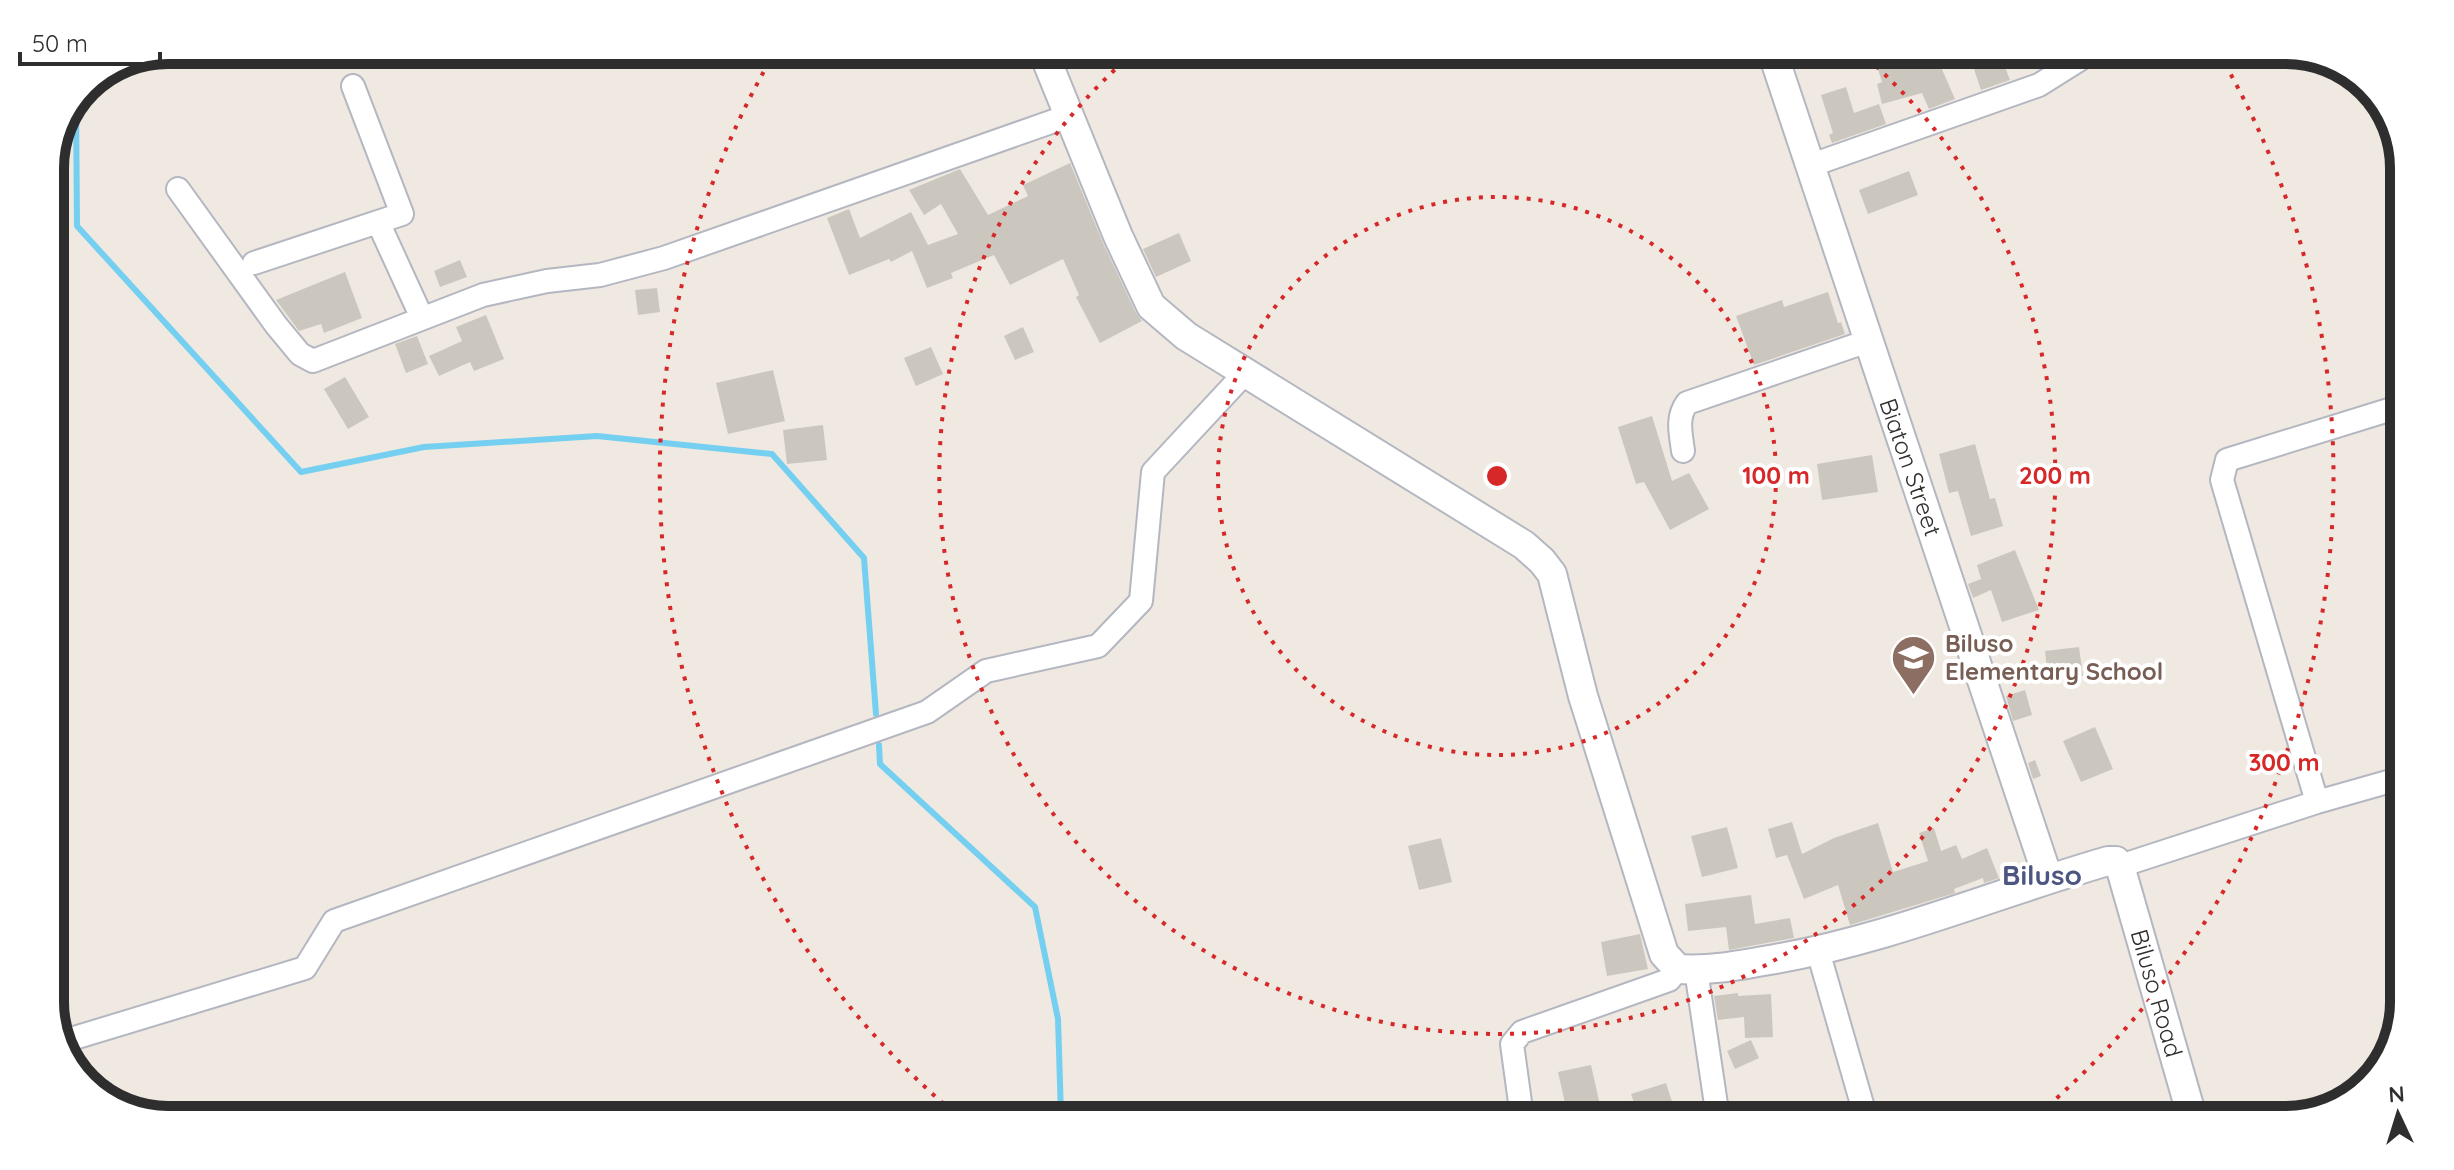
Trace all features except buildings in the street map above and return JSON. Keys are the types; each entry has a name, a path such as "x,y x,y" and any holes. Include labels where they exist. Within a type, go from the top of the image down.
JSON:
{"street":[{"path":"1048,64 1118,236 1151,306 1186,336 1524,545 1552,574 1583,696 1664,954 1687,969 1716,1106"},
{"name":"Biaton Street","path":"1776,64 2048,878"},
{"path":"1809,166 2039,85 2072,64"},
{"path":"254,263 402,214 353,86"},
{"path":"178,189 300,354 313,361 483,295 547,281 600,275 664,258 1071,115"},
{"path":"378,222 422,318"},
{"path":"1683,451 1681,411 1687,403 1868,341"},
{"path":"71,1039 305,968 334,921 927,712 986,671 1098,646 1141,601 1153,472 1245,373"},
{"path":"2317,802 2222,480 2227,460 2390,410"},
{"path":"1520,1106 1512,1044 1522,1032 1669,980 1687,969 1720,969 1852,943 2048,878 2108,861 2116,861 2120,866 2390,781"},
{"name":"Biluso Road","path":"2120,866 2189,1106"},
{"path":"1818,951 1863,1106"}],"waterway":[{"path":"76,120 77,226 301,472 424,447 597,436 772,454 864,558 876,714"},
{"path":"879,745 880,764 1035,907 1058,1019 1061,1106"}],"place":[{"name":"Biluso Elementary School","path":"1914,696"}],"district":[{"name":"Biluso","path":"2042,874"}]}
